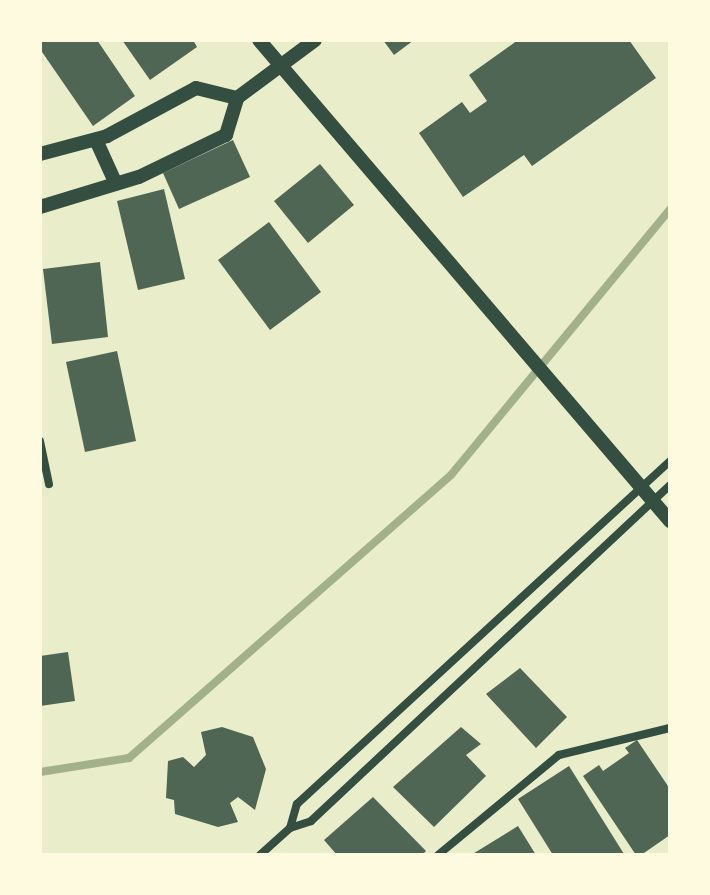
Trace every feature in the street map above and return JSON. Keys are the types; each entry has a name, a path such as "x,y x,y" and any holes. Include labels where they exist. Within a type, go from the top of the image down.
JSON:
{"street":[{"path":"259,40 280,69 670,521"},
{"path":"40,207 116,184 226,135 237,98 315,40"},
{"path":"40,154 96,140 196,88 237,98"},
{"path":"96,140 116,184"},
{"path":"40,446 49,484"},
{"path":"290,828 297,804 639,485 670,461"},
{"path":"260,855 290,828 311,821 670,485"},
{"path":"555,563 570,577"},
{"path":"438,855 559,755 670,728"}],"building":[{"path":"40,40 97,40 135,96 93,126 40,49"},
{"path":"122,40 193,40 197,47 150,80"},
{"path":"383,40 414,40 394,55"},
{"path":"518,40 629,40 656,78 532,166 524,155 463,197 419,133 462,102 470,113 487,101 469,75"},
{"path":"233,140 250,177 179,209 163,173"},
{"path":"320,164 354,205 308,243 274,201"},
{"path":"164,189 185,279 138,290 117,201"},
{"path":"269,222 321,292 270,330 218,260"},
{"path":"100,262 108,337 52,344 43,269"},
{"path":"117,351 136,441 85,452 66,362"},
{"path":"68,652 75,701 40,706 40,656"},
{"path":"520,668 567,717 536,748 486,694"},
{"path":"222,727 253,737 266,769 255,810 238,797 230,803 238,822 218,827 175,814 174,800 166,798 168,761 183,757 194,767 206,755 201,732"},
{"path":"461,727 481,744 466,755 486,776 434,827 393,787"},
{"path":"637,740 670,789 670,835 641,855 636,855 583,776 599,765 603,771 629,753 625,748"},
{"path":"569,766 623,855 553,855 518,799"},
{"path":"373,797 426,851 422,855 337,855 324,840"},
{"path":"518,826 536,855 471,855"}],"waterway":[{"path":"40,772 129,758 451,475 670,209"}]}
